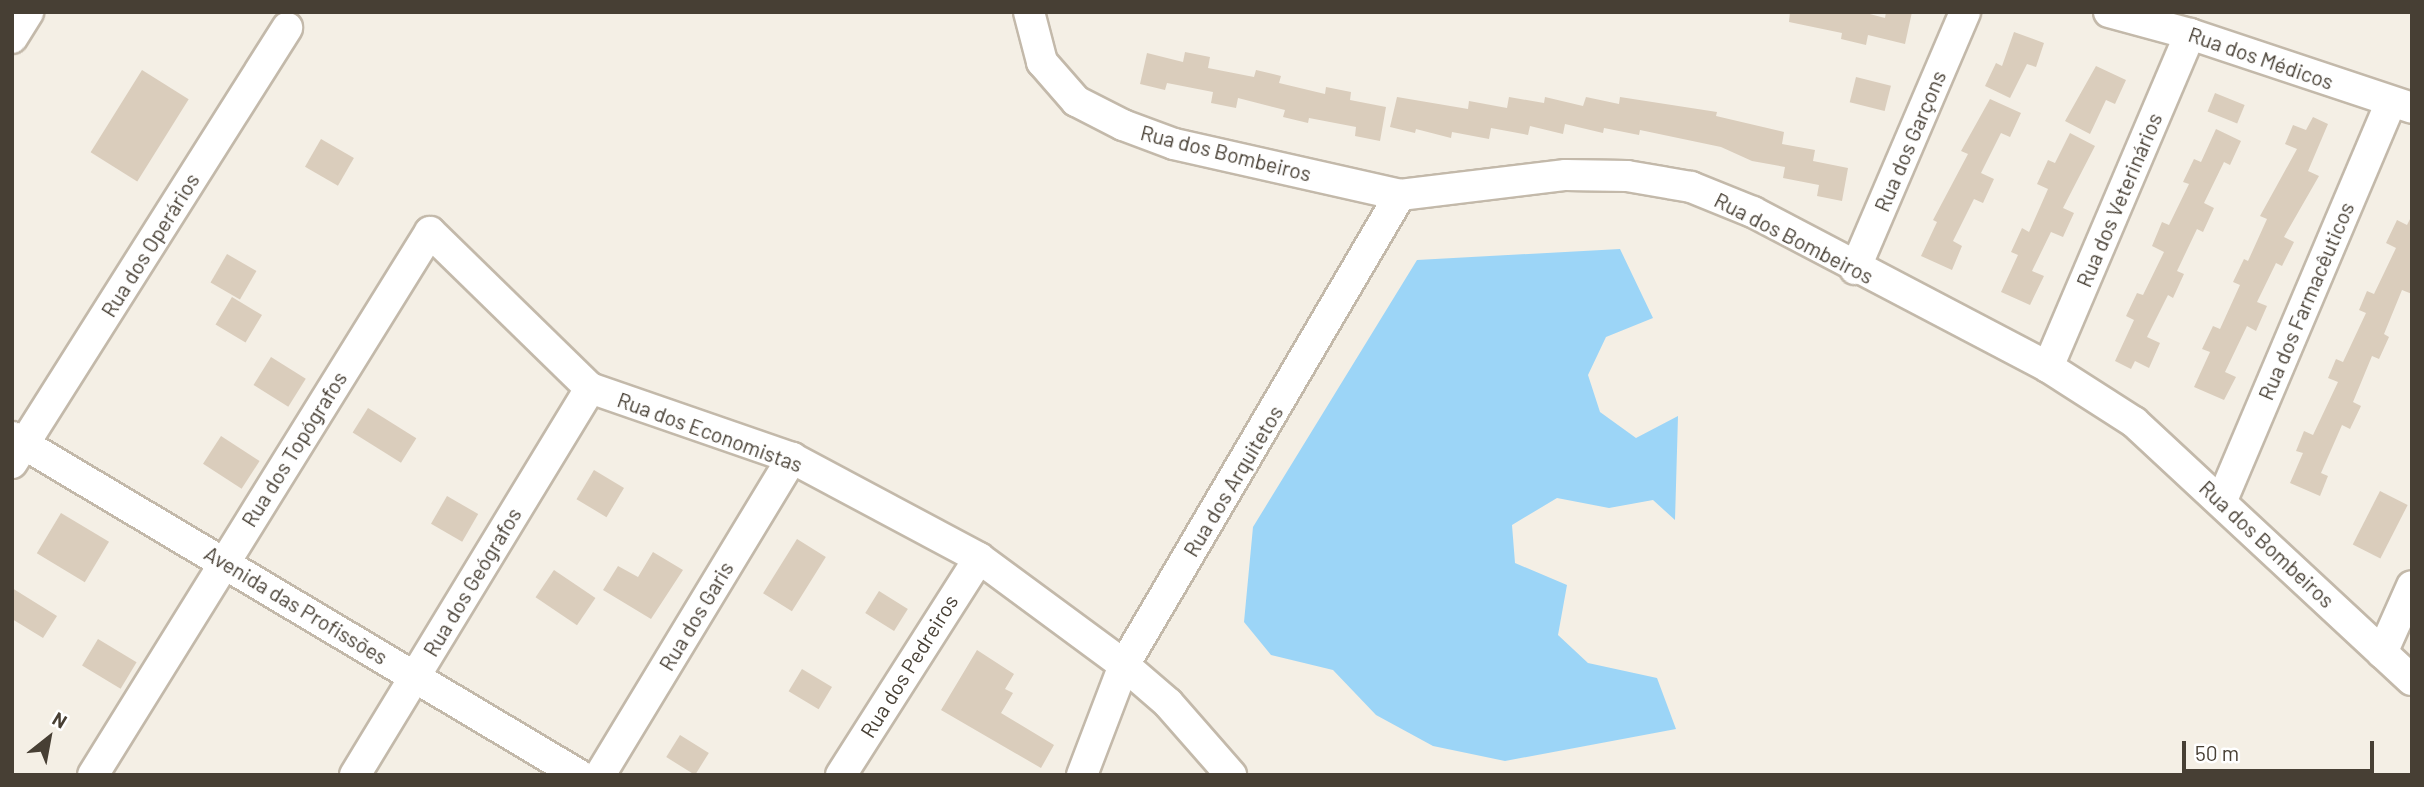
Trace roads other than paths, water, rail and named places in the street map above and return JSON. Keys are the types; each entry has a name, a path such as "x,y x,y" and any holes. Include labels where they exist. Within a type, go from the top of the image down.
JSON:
{"street":[{"path":"12,38 28,12"},
{"name":"Rua dos Bombeiros","path":"1029,12 1042,62 1076,101 1123,125 1174,144 1400,195 1566,175 1627,176 1691,187 1740,207 1855,270 2048,367 2134,422 2222,500 2412,680"},
{"name":"Rua dos Garçons","path":"1855,270 1965,12"},
{"name":"Rua dos Médicos","path":"2109,12 2190,34 2401,105"},
{"name":"Rua dos Operários","path":"16,448 287,28"},
{"name":"Rua dos Veterinários","path":"2048,367 2190,34"},
{"name":"Rua dos Farmacêuticos","path":"2222,500 2401,105"},
{"name":"Rua dos Arquitetos","path":"1082,775 1124,665 1400,195"},
{"name":"Rua dos Economistas","path":"430,232 590,388 792,458 979,558 1124,665 1168,703 1231,775"},
{"name":"Rua dos Topógrafos","path":"93,775 223,561 430,232"},
{"name":"Rua dos Geógrafos","path":"355,775 590,388"},
{"name":"Avenida das Profissões","path":"16,448 223,561 579,775"},
{"name":"Rua dos Garis","path":"600,775 792,458"},
{"name":"Rua dos Pedreiros","path":"841,775 979,558"},
{"path":"2382,653 2412,586"}],"water":[{"path":"1620,249 1653,318 1606,337 1588,375 1600,412 1636,438 1678,416 1675,520 1653,500 1609,508 1557,498 1512,525 1515,563 1567,585 1558,635 1588,663 1657,678 1676,729 1505,761 1433,746 1376,715 1333,670 1271,655 1244,622 1253,527 1417,260"}]}
